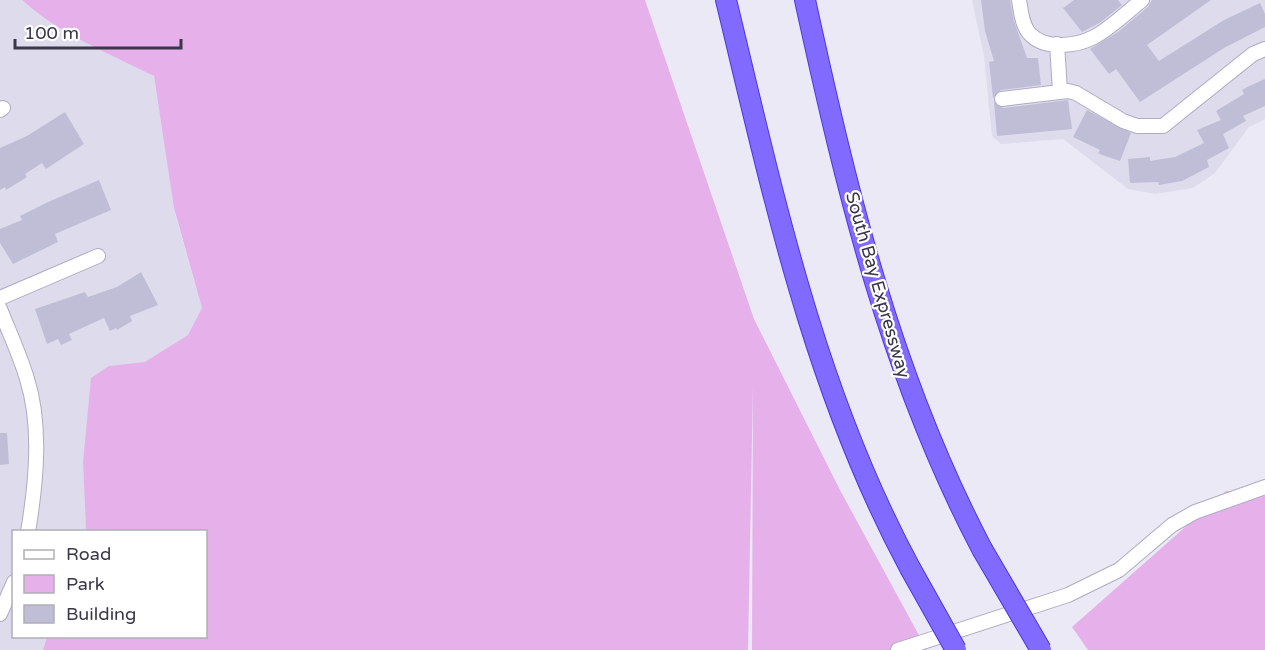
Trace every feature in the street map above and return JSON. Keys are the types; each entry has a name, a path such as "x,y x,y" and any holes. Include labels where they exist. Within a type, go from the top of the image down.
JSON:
{"highway":[{"path":"726,0 783,238 808,322 851,441 910,568 957,650"},
{"name":"South Bay Expressway","path":"805,0 831,119 882,311 924,427 957,502 995,576 1041,650"}],"street":[{"path":"1019,0 1026,28 1031,35 1057,44 1077,44 1096,36 1142,0"},
{"path":"1057,44 1060,91"},
{"path":"1002,99 1060,91 1076,93 1122,121 1137,126 1163,126 1253,54 1265,49"},
{"path":"0,298 98,255"},
{"path":"0,309 28,380 32,403 35,471 28,530"},
{"path":"898,650 1068,595 1119,570 1172,525 1195,512 1265,487"},
{"path":"0,614 12,587"}],"shaded area":[{"path":"0,0 23,0 154,76 176,217 202,315 188,335 145,363 109,366 83,462 86,530 12,530 12,638 47,638 43,650 0,650"},
{"path":"972,0 1265,0 1265,119 1249,127 1215,173 1193,188 1155,194 1128,189 1063,139 1001,144 992,136 984,56"}],"green space":[{"path":"22,0 645,0 754,319 840,490 927,650 752,650 753,386 748,650 43,650 47,638 207,638 207,530 86,530 83,462 91,378 109,366 145,362 188,335 202,308 174,208 154,76 68,33"},
{"path":"1226,491 1265,496 1265,650 1088,650 1072,627"}],"building":[{"path":"981,0 1010,0 1014,21 1027,58 1038,58 1041,85 1001,90 993,98 989,62 994,61 985,31"},
{"path":"1074,0 1118,0 1122,5 1101,22 1082,32 1063,8"},
{"path":"1152,0 1211,0 1147,45 1159,61 1224,20 1260,3 1265,14 1265,27 1224,48 1140,102 1116,69 1109,74 1090,49 1118,32 1148,7"},
{"path":"1265,79 1265,106 1243,116 1246,121 1223,134 1229,148 1207,160 1209,167 1182,181 1159,185 1158,182 1130,183 1128,159 1150,157 1150,161 1175,157 1204,143 1197,130 1221,120 1216,111 1244,94 1242,90"},
{"path":"1068,100 1072,129 997,136 994,102 1003,108"},
{"path":"1087,110 1131,133 1120,161 1098,153 1100,150 1073,137"},
{"path":"65,112 84,144 46,169 42,163 25,174 27,177 6,190 5,187 0,190 0,148 27,136"},
{"path":"99,180 111,210 55,234 58,242 13,264 0,243 0,229 22,220 20,216 48,202"},
{"path":"141,272 158,305 130,316 132,321 117,330 116,328 110,331 104,318 69,334 72,340 61,345 58,339 47,344 35,309 85,292 88,297 117,287"},
{"path":"0,433 7,433 9,464 0,465"}]}
